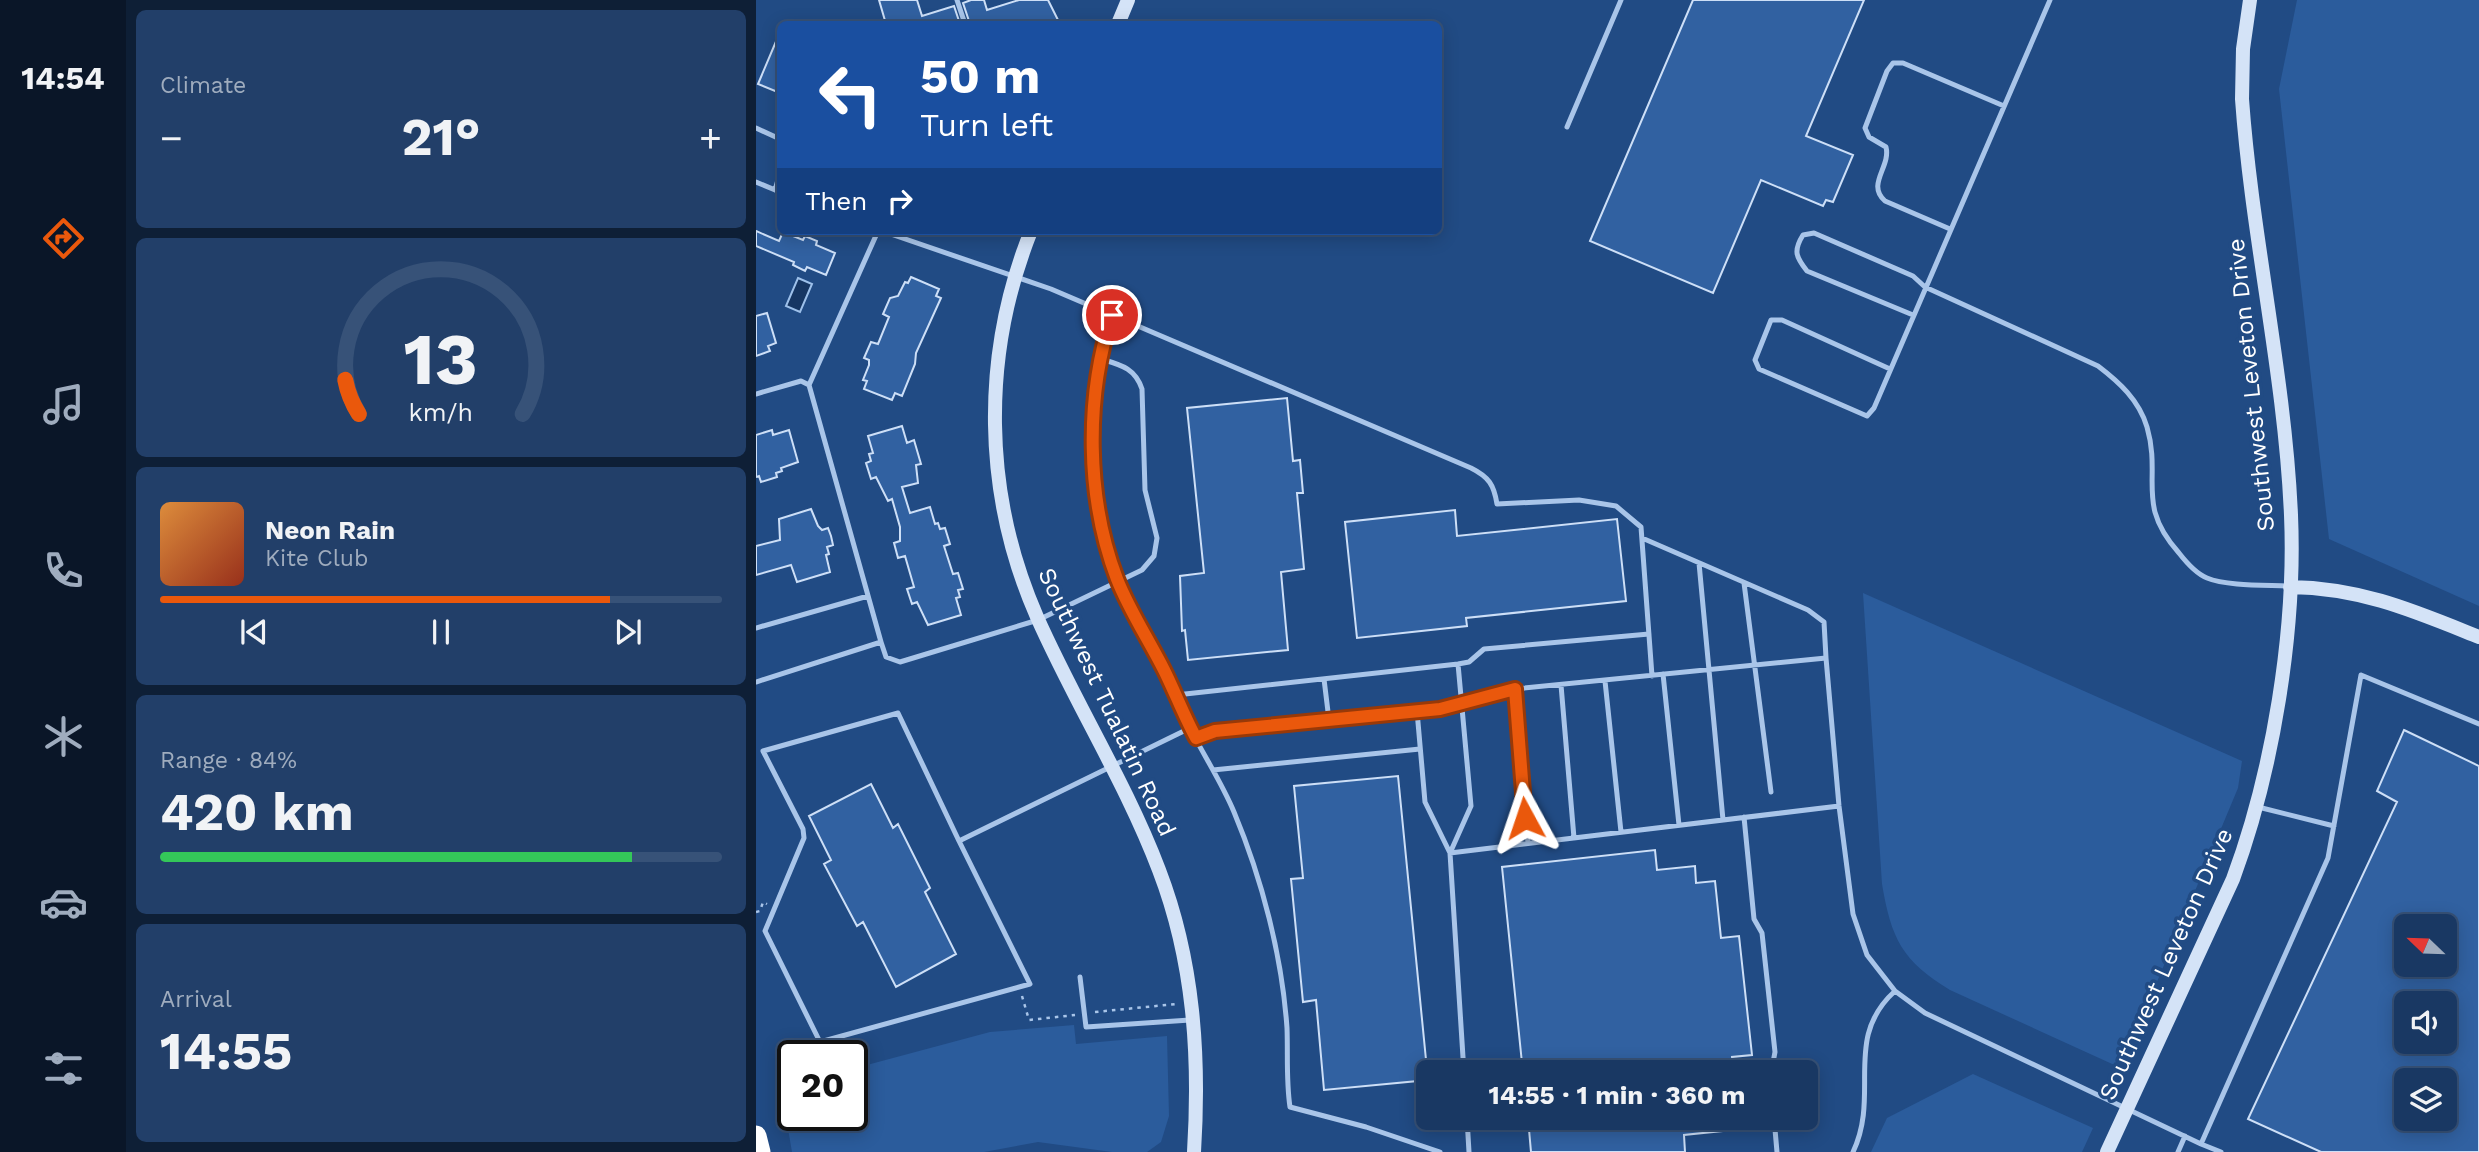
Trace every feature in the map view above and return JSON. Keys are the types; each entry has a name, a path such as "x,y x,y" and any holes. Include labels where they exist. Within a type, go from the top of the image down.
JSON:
{"highway":[{"path":"756,1136 760,1152"}],"street":[{"path":"1119,21 1128,0"},
{"name":"Southwest Leveton Drive","path":"2107,1152 2233,879 2258,807 2288,623 2289,481 2242,99 2243,49 2250,0"},
{"name":"Southwest Tualatin Road","path":"1030,235 1015,276 999,345 995,442 1004,515 1025,588 1038,620 1145,835 1171,905 1187,974 1194,1020 1197,1074 1194,1152"},
{"path":"2290,587 2325,587 2379,598 2479,637"}],"lane":[{"path":"957,0 964,21"},
{"path":"1567,127 1621,0"},
{"path":"1890,369 1782,320 1771,320 1755,360 1759,369 1867,416 1890,369 2050,0"},
{"path":"1950,229 1885,201 1878,195 1876,185 1888,156 1886,147 1869,137 1865,128 1887,71 1893,63 1903,63 2004,106"},
{"path":"756,128 777,138"},
{"path":"756,183 777,191"},
{"path":"1913,315 1807,271 1796,257 1796,245 1803,235 1814,233 1913,276 1925,287 2098,366 2122,384 2138,406 2147,426 2152,450 2152,509 2167,540 2187,563 2207,578 2290,587"},
{"path":"878,235 809,385 886,657 900,662 1038,620 1142,570 1154,556 1157,538 1144,490 1142,388 1138,375 1126,366 1101,359"},
{"path":"892,235 1015,276 1112,315 1471,468 1484,475 1494,486 1496,504 1579,499 1616,506 1641,527 1652,676"},
{"path":"1112,315 1101,359 1093,429 1095,472 1103,527 1118,580 1235,813 1273,938 1287,1027 1290,1107 1366,1127 1440,1152"},
{"path":"756,394 801,381 809,385"},
{"path":"1642,538 1808,610 1824,622 1839,806 1853,914 1867,955 1895,991 1925,1013 2221,1152"},
{"path":"1699,563 1723,820"},
{"path":"1744,583 1771,792"},
{"path":"756,628 868,596"},
{"path":"1176,695 1458,664 1469,662 1484,649 1649,634"},
{"path":"756,682 881,642"},
{"path":"1196,738 1215,731 1417,711 1515,689 1826,658"},
{"path":"1450,853 1471,806 1458,664"},
{"path":"1663,674 1679,825"},
{"path":"2201,1144 2328,859 2361,676 2479,724"},
{"path":"1324,679 1329,720"},
{"path":"1605,681 1621,832"},
{"path":"1561,685 1574,838"},
{"path":"1515,689 1528,844"},
{"path":"1417,711 1425,802 1450,853 1463,1060"},
{"path":"898,713 959,841 1030,984 820,1042 765,930 804,838 803,829 763,751 898,713"},
{"path":"959,841 1111,764 1190,728"},
{"path":"1213,770 1420,749"},
{"path":"1450,853 1839,806"},
{"path":"2258,807 2334,826"},
{"path":"1744,817 1754,919 1762,933 1775,1052 1773,1060"},
{"path":"1080,977 1086,1027 1194,1020"},
{"path":"1853,1152 1861,1135 1866,1106 1864,1050 1869,1026 1877,1006 1895,991"},
{"path":"1468,1130 1469,1152"},
{"path":"1775,1130 1777,1152"},
{"path":"2178,1152 2185,1136"}],"shaded area":[{"path":"2297,0 2479,0 2479,606 2329,539 2279,89"},
{"path":"798,278 812,284 800,312 786,306"},
{"path":"1863,593 2242,761 2238,788 2121,1068 1950,990 1920,969 1901,946 1890,919 1882,884"},
{"path":"1074,1025 1076,1044 1167,1036 1169,1116 1161,1142 1147,1152 1112,1152 1038,1142 984,1152 792,1152 788,1131 868,1131 868,1065 990,1032"},
{"path":"1973,1074 2093,1128 2082,1152 1871,1152 1887,1118"}],"building":[{"path":"879,0 917,0 922,16 954,6 959,21 885,21"},
{"path":"984,0 987,10 1019,0 1048,0 1058,21 969,21 963,3"},
{"path":"1693,0 1864,0 1806,136 1853,155 1833,202 1826,200 1823,206 1761,180 1713,293 1590,241"},
{"path":"777,39 777,92 758,84"},
{"path":"756,231 779,241 782,235 803,240 805,236 817,241 816,245 835,253 826,275 807,267 805,271 793,265 794,262 756,246"},
{"path":"911,277 939,289 936,296 941,298 916,353 915,364 902,396 895,393 892,400 864,389 867,381 863,380 869,360 864,358 871,342 878,344 889,317 883,314 890,298 898,296 905,282 908,283"},
{"path":"767,313 776,343 768,346 770,351 756,356 756,316"},
{"path":"1287,398 1293,461 1300,460 1303,493 1297,493 1304,569 1281,572 1288,650 1188,660 1185,630 1182,631 1180,576 1204,573 1187,408"},
{"path":"902,426 907,443 914,440 921,464 916,465 918,483 902,487 910,513 930,507 935,524 938,523 940,529 945,528 950,544 944,546 953,574 958,573 963,589 958,590 960,597 956,598 961,615 928,625 917,602 912,604 907,589 914,587 905,556 898,558 894,543 900,541 900,527 892,499 888,501 876,477 871,479 866,463 871,461 869,454 873,453 868,436"},
{"path":"772,430 773,435 789,430 798,462 781,468 782,471 776,473 777,477 761,482 759,476 756,477 756,435"},
{"path":"811,509 818,526 822,530 828,528 831,536 833,545 827,547 829,554 826,555 830,572 797,582 791,565 756,575 756,546 780,540 779,519"},
{"path":"1455,510 1457,536 1617,519 1626,601 1466,618 1467,626 1357,638 1345,522"},
{"path":"2404,730 2479,766 2479,1152 2321,1152 2248,1119 2397,802 2377,791"},
{"path":"1398,776 1426,1060 1416,1060 1416,1081 1324,1090 1316,1000 1303,1002 1291,879 1303,878 1294,786"},
{"path":"871,784 893,828 898,824 930,888 925,892 956,954 896,987 863,922 857,926 824,864 831,860 809,816"},
{"path":"1655,850 1657,870 1695,866 1696,883 1715,881 1721,938 1739,936 1752,1055 1732,1057 1732,1060 1522,1060 1502,867"},
{"path":"1529,1130 1722,1131 1684,1135 1685,1152 1531,1152"}],"route":[{"path":"1112,315 1098,377 1093,429 1095,472 1103,527 1118,580 1196,738 1215,731 1440,709 1487,694 1515,689 1525,818"}]}
